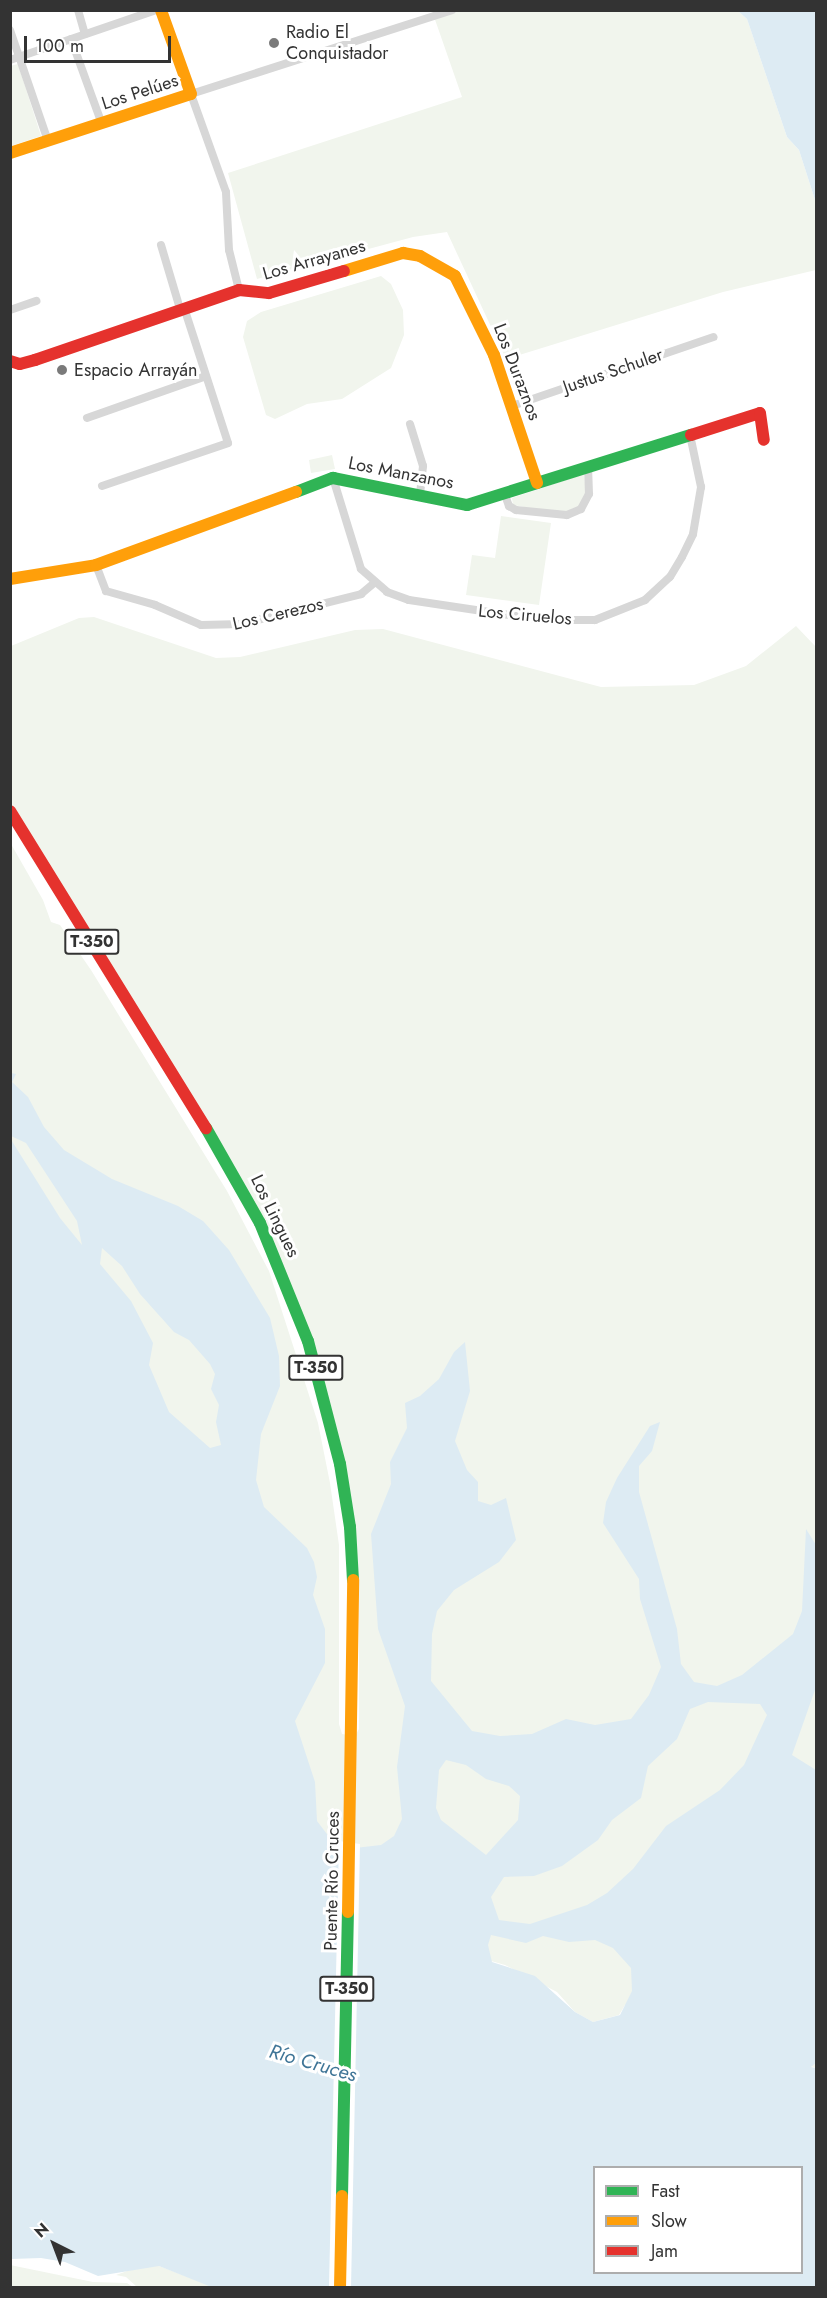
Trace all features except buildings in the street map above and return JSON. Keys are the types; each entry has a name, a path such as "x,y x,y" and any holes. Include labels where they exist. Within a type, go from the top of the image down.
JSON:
{"street":[{"path":"78,10 85,34"},
{"path":"10,60 156,10"},
{"path":"161,10 226,192 229,250 239,290"},
{"name":"Los Pelúes","path":"10,153 452,10"},
{"path":"10,30 48,141"},
{"path":"71,39 102,124"},
{"path":"102,486 228,443 160,246"},
{"name":"Los Arrayanes","path":"10,361 20,364 35,360 239,290 253,294 269,293 403,253 420,256 455,276"},
{"name":"Los Duraznos","path":"455,276 494,356 537,483"},
{"path":"10,310 36,301"},
{"name":"Justus Schuler","path":"512,406 713,337"},
{"path":"87,418 206,376"},
{"name":"Los Manzanos","path":"10,579 96,565 333,478 467,505 506,495 537,483 588,469 760,413 764,440"},
{"path":"410,424 423,466 420,494"},
{"name":"Los Ciruelos","path":"373,584 409,600 543,620 595,620 627,609 645,600 670,577 693,534 701,487 690,435"},
{"path":"506,495 509,506 516,510 567,515 581,509 589,494 588,469"},
{"path":"333,478 361,569 373,584"},
{"name":"Los Cerezos","path":"96,565 106,591 210,626 242,624 315,607 362,594 373,584"},
{"name":"Los Lingues","path":"10,811 230,1167 274,1252 298,1311 326,1407 345,1495 354,1590 354,1692"},
{"name":"Puente Río Cruces","path":"340,2288 354,1692"}],"shaded area":[{"path":"432,11 738,11 747,19 787,137 799,150 816,203 816,270 723,292 506,359 447,232 413,237 257,279 228,173 462,97"},
{"path":"18,64 41,136 11,146 10,66"},
{"path":"381,276 391,284 403,310 404,335 391,368 342,399 307,404 275,419 266,415 243,337 247,321 261,312"},
{"path":"332,455 335,469 311,473 309,460"},
{"path":"584,474 586,495 579,507 565,514 513,505 512,498"},
{"path":"501,516 551,523 539,605 466,595 472,555 495,558"},
{"path":"94,617 216,658 240,657 355,630 383,629 601,687 694,685 746,666 796,626 816,647 816,2068 625,2005 619,2015 593,2022 575,2012 557,1992 505,1965 11,1822 11,844 43,900 51,922 60,925 91,970 227,1191 269,1271 318,1423 330,1483 339,1545 339,1724 342,1734 355,1736 359,1729 359,1602 324,1390 252,1211 11,814 11,646 79,618"},
{"path":"10,2265 93,2282 127,2283 133,2287 11,2287"},
{"path":"141,2266 159,2266 214,2287 137,2287 126,2277 116,2275"}],"water":[{"path":"738,11 816,11 816,203 799,150 787,137 747,19"},
{"name":"Río Cruces","path":"11,1073 16,1074 12,1082 28,1097 44,1127 64,1150 112,1179 178,1206 203,1221 229,1250 270,1318 279,1356 280,1386 261,1434 256,1480 264,1507 307,1548 314,1562 317,1577 313,1595 325,1629 325,1663 295,1721 315,1782 317,1821 333,1842 355,1848 381,1845 394,1836 402,1819 397,1767 405,1706 378,1629 371,1534 391,1484 390,1462 407,1428 405,1403 420,1396 439,1379 454,1352 465,1342 470,1391 455,1441 467,1470 478,1482 478,1501 491,1505 506,1498 516,1540 499,1562 454,1590 437,1611 432,1634 431,1681 472,1731 500,1736 532,1734 566,1719 595,1725 631,1719 649,1695 661,1667 640,1599 639,1579 603,1523 606,1502 617,1478 650,1426 660,1422 652,1451 639,1466 639,1492 677,1629 681,1664 694,1682 717,1686 742,1675 793,1634 802,1611 806,1529 816,1545 816,1687 792,1755 816,1770 816,2063 811,2067 816,2068 816,2287 214,2288 159,2266 98,2276 65,2262 41,2258 11,2259 10,1138 60,1218 82,1245 77,1221 26,1143 11,1136","holes":["102,1248 122,1266 140,1294 174,1332 189,1340 210,1364 215,1374 211,1389 219,1405 216,1422 221,1445 210,1448 169,1412 149,1365 153,1343 131,1301 100,1264","708,1702 760,1704 767,1715 744,1765 720,1790 666,1826 633,1869 607,1893 587,1905 530,1924 499,1920 491,1897 504,1877 534,1876 562,1866 598,1840 612,1820 641,1798 648,1766 677,1739 690,1709","446,1760 466,1765 486,1779 509,1786 520,1796 518,1820 486,1855 441,1820 436,1808 439,1770","491,1935 526,1943 543,1936 569,1942 595,1940 613,1948 631,1968 632,1991 620,2015 593,2022 575,2012 535,1976 492,1962 488,1945"]}],"pier":[{"path":"339,1841 360,1844 351,2288 329,2287"}],"traffic: fast":[{"path":"296,492 333,478 467,505 691,435"},
{"path":"206,1128 260,1223 308,1341 340,1464 350,1527 353,1580"},
{"path":"342,2196 348,1912"}],"traffic: slow":[{"path":"10,153 191,94 161,10"},
{"path":"344,271 403,253 420,256 455,276 494,355 537,483"},
{"path":"10,579 96,565 296,492"},
{"path":"348,1912 353,1580"},
{"path":"340,2288 342,2196"}],"traffic: jam":[{"path":"10,361 20,364 35,360 239,290 269,293 344,271"},
{"path":"691,435 760,413 764,440"},
{"path":"10,811 206,1128"}],"place":[{"name":"Radio El Conquistador","path":"274,43"},
{"name":"Espacio Arrayán","path":"62,370"}]}
